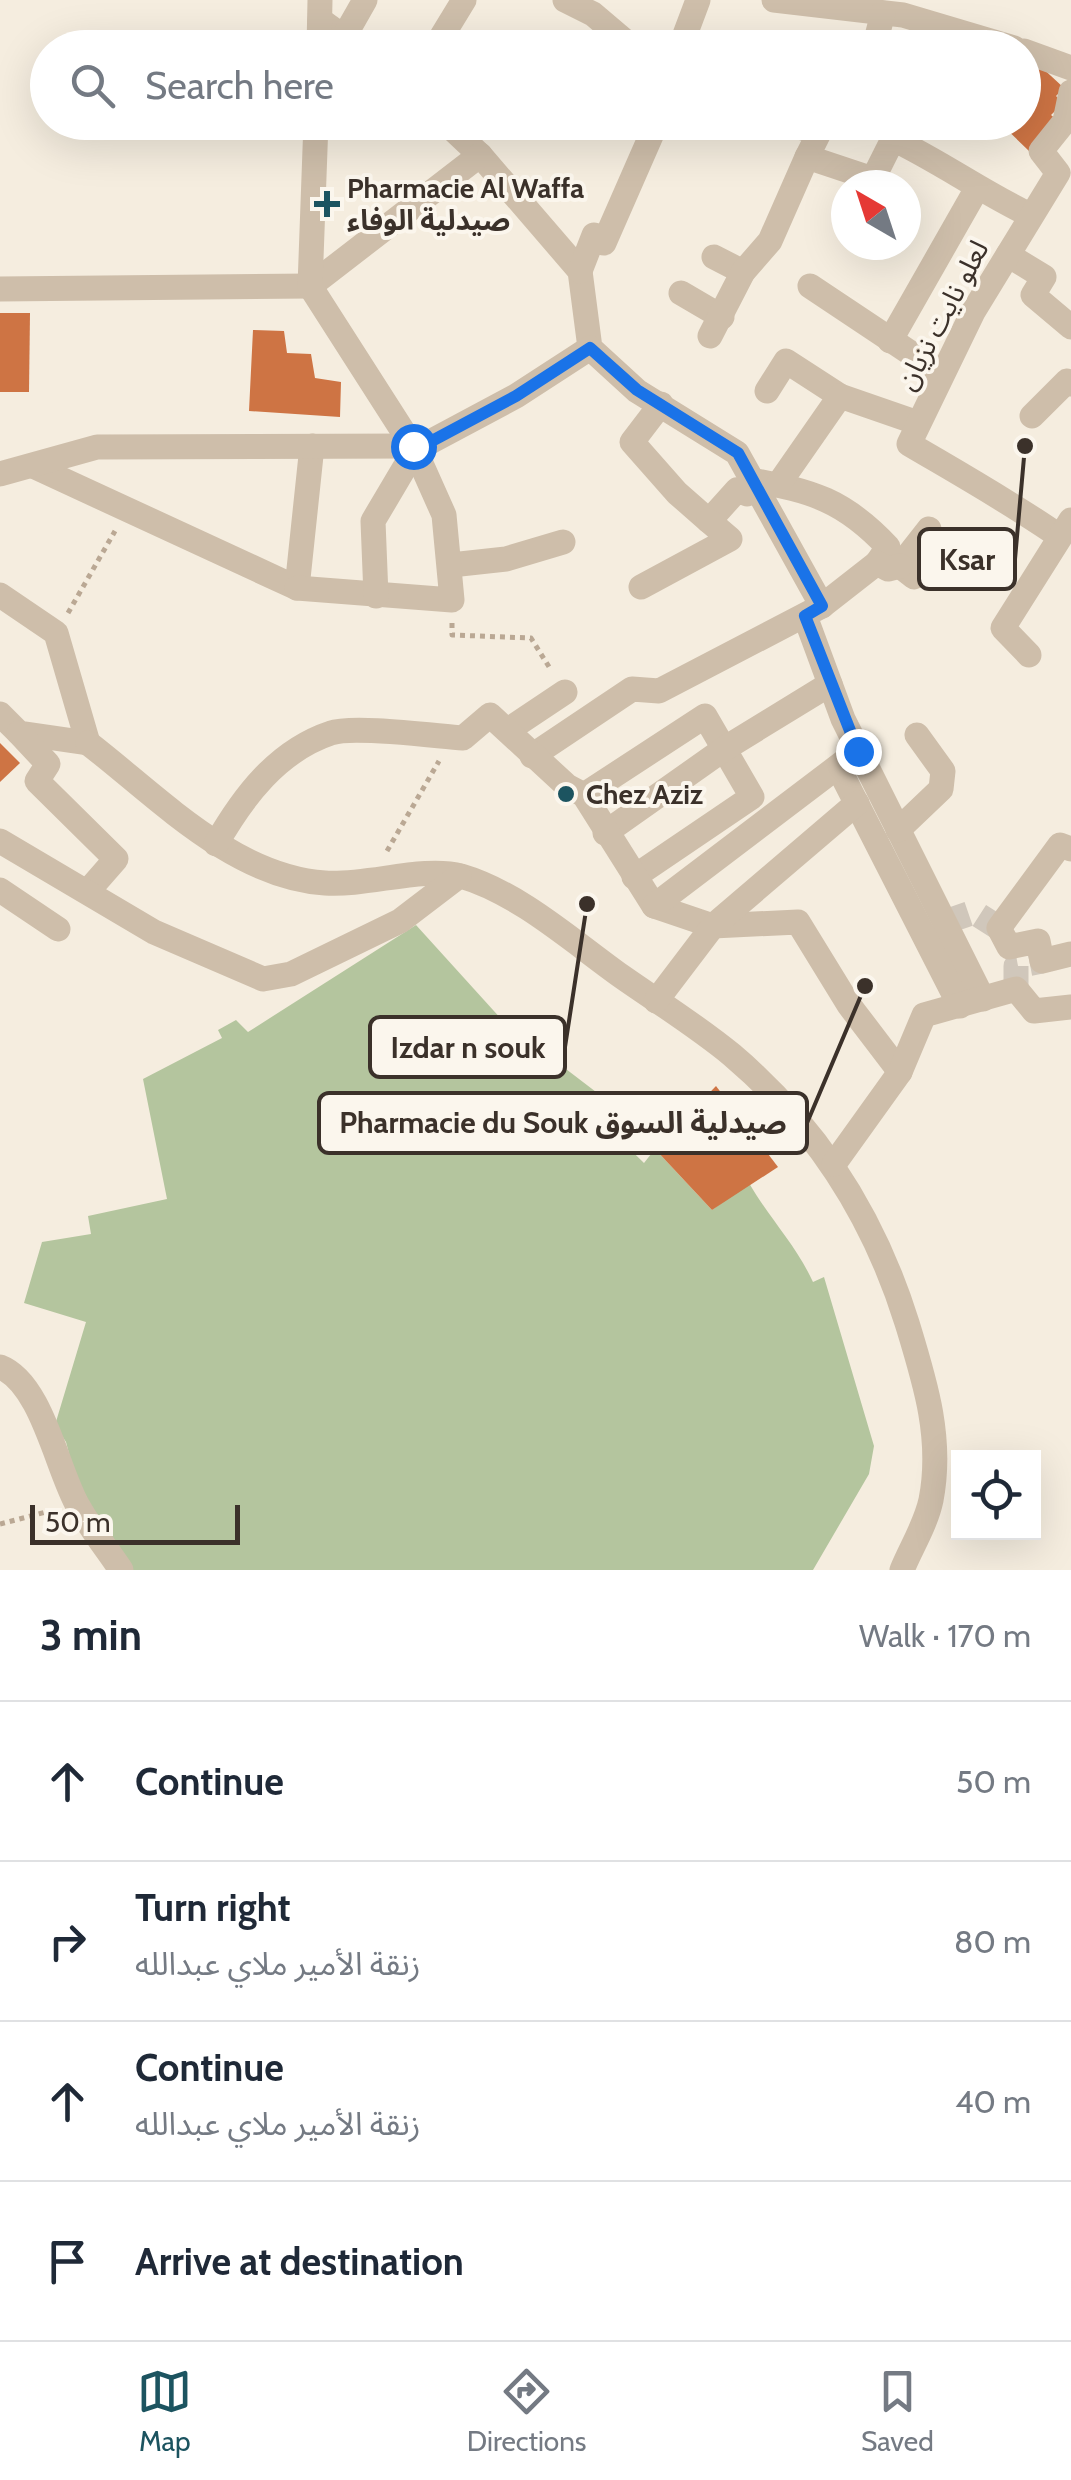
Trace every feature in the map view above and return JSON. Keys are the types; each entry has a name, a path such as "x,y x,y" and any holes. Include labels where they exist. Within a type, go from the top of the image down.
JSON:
{"street":[{"path":"355,30 365,0"},
{"path":"446,30 464,0"},
{"path":"565,0 593,14 612,30"},
{"path":"687,30 698,0"},
{"path":"774,0 883,13 947,30"},
{"path":"320,10 339,30"},
{"path":"879,30 883,13"},
{"path":"1041,57 1071,68"},
{"name":"لعلو نايت نزيان","path":"913,433 1030,215 1058,173 1041,152 1066,121 1071,92"},
{"path":"33,466 297,588 452,600 444,515 414,448 310,286 315,140"},
{"path":"465,140 580,271"},
{"path":"649,140 604,243 594,235 580,271 590,348 637,390 738,453 814,611 830,684 971,1002"},
{"path":"681,293 716,327 743,272 770,241 816,140"},
{"path":"807,157 873,179 892,140"},
{"path":"895,140 941,162 976,190 1030,215"},
{"path":"0,289 310,286 480,155"},
{"path":"890,341 976,190"},
{"path":"1008,255 1044,277 1033,295 1071,327"},
{"path":"714,256 743,272"},
{"path":"810,286 942,374"},
{"path":"0,474 97,447 414,448 516,396 590,348"},
{"path":"766,391 786,361 840,396 913,433 943,464 974,485 1065,528 1003,628 1030,655"},
{"path":"1032,416 1068,381 1071,384"},
{"path":"778,485 840,396"},
{"path":"641,588 730,539 677,493 632,442 660,404"},
{"path":"297,588 312,446"},
{"path":"376,596 372,521 414,448"},
{"path":"751,480 810,490 867,525 888,547 888,564"},
{"path":"709,521 737,490 747,494 751,480"},
{"path":"532,756 632,689 659,692 814,611 888,564 929,529"},
{"path":"451,565 506,559 563,542"},
{"path":"888,564 914,578 930,561 946,575"},
{"path":"0,595 56,632 88,744"},
{"path":"605,832 724,749 830,684"},
{"path":"508,730 565,692"},
{"path":"0,714 48,764 37,781 116,859 88,890"},
{"path":"216,844 240,803 276,764 333,732 463,738 490,716 532,756 584,796 654,906 713,926 798,922 849,1005 900,1072"},
{"path":"584,796 706,716 752,797 634,877"},
{"path":"19,732 88,744 216,844 263,867 320,883 368,884 417,876 458,876 548,924 733,1056 834,1164 872,1232 900,1300 926,1384 937,1444 930,1503 902,1570"},
{"path":"898,830 941,789 943,772 916,736"},
{"path":"654,906 858,751"},
{"path":"838,767 971,1002"},
{"path":"656,1002 713,926 857,803"},
{"path":"715,822 736,847"},
{"path":"0,840 154,932 263,979 291,974 400,921 458,876"},
{"path":"1071,849 1060,845 999,928 1010,947 1038,941 1042,961 1071,954"},
{"path":"0,890 58,929"},
{"path":"834,1164 900,1072 924,1015 1016,989 1034,1011 1071,1007"},
{"path":"0,1367 16,1378 36,1406 77,1504 122,1570"}],"path":[{"path":"56,632 118,526"},
{"path":"452,600 452,634 531,638 565,692"},
{"path":"368,884 446,749 463,738"},
{"path":"0,1524 77,1504"}],"green space":[{"path":"416,925 503,1021 617,1108 603,1123 644,1163 655,1149 712,1210 749,1183 813,1282 824,1277 874,1446 869,1474 813,1570 120,1570 81,1500 66,1442 55,1425 86,1322 24,1303 42,1242 91,1234 88,1216 167,1199 143,1079 222,1038 218,1030 236,1020 248,1032"}],"building":[{"path":"1041,67 1064,88 1056,96 1063,103 1051,115 1058,121 1041,139"},
{"path":"1018,140 1040,140 1029,151"},
{"path":"0,313 30,313 29,392 0,392"},
{"path":"253,330 284,331 287,353 311,354 315,378 341,382 340,417 249,411"},
{"path":"0,743 20,763 0,782"},
{"path":"716,1086 778,1167 712,1210 655,1149"}],"tunnel":[{"path":"945,922 974,912 999,928"},
{"path":"1016,989 1016,966 1042,961"}],"place":[{"name":"Pharmacie Al Waffa صيدلية الوفاء","path":"327,204"},
{"name":"Ksar","path":"1025,446"},
{"name":"Chez Aziz","path":"566,794"},
{"name":"Izdar n souk","path":"587,904"},
{"name":"Pharmacie du Souk صيدلية السوق","path":"865,986"}],"route":[{"path":"413,446 415,450 516,396 590,348 637,390 738,453 822,606 805,616 858,751"}]}
